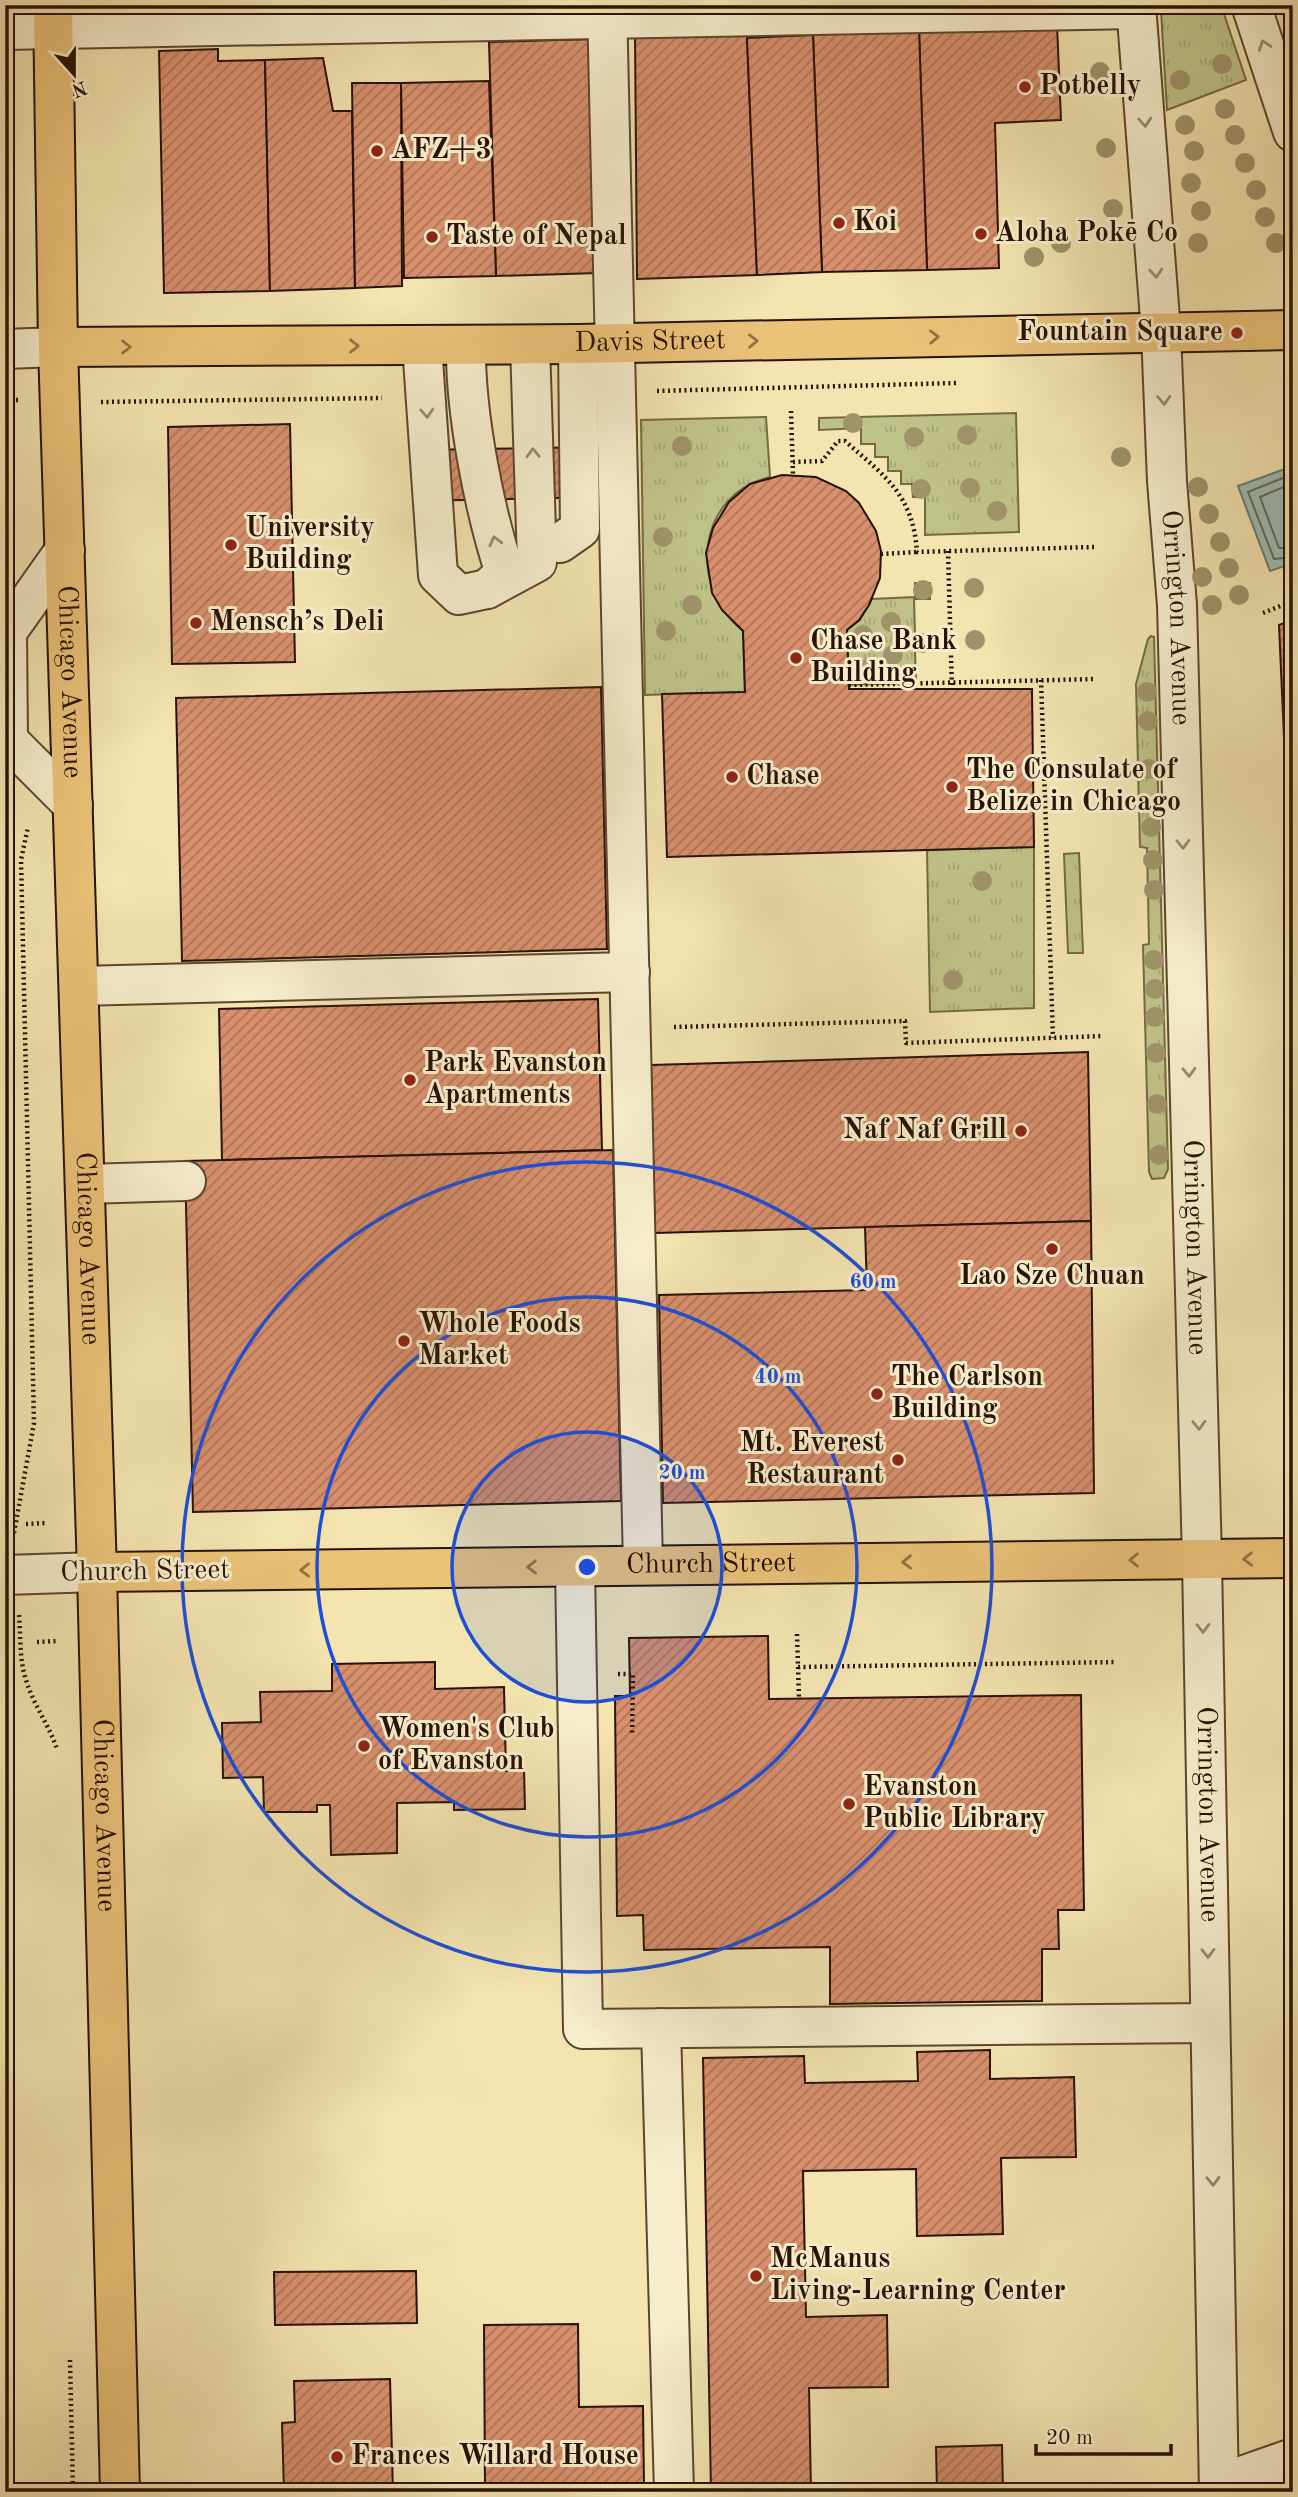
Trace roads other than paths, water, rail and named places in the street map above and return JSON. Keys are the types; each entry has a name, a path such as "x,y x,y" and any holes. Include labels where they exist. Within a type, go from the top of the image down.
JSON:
{"main road":[{"name":"Chicago Avenue","path":"53,17 58,347 97,1572 120,2492"},
{"name":"Davis Street","path":"58,347 555,344 1293,330"},
{"name":"Church Street","path":"97,1572 1293,1558"}],"street":[{"path":"1251,5 1293,132"},
{"path":"5,30 53,17 1136,7"},
{"name":"Orrington Avenue","path":"1136,7 1161,332 1167,481 1177,605 1202,1560 1219,2488"},
{"path":"607,13 643,1565"},
{"path":"422,345 438,575 459,595 487,589 548,553 555,344"},
{"path":"466,345 466,383 495,543 505,573 487,589"},
{"name":"Davis Street","path":"5,349 58,347"},
{"path":"65,550 6,632 8,740 73,805"},
{"path":"79,986 630,972"},
{"path":"85,1184 186,1181"},
{"path":"575,1567 583,2029 1209,2023"},
{"name":"Church Street","path":"5,1574 97,1572"},
{"path":"660,2028 674,2492"},
{"path":"1219,2488 1293,2458"}],"water":[{"path":"1293,466 1293,563 1270,571 1238,486"}],"place":[{"name":"Potbelly","path":"1025,87"},
{"name":"AFZ+3","path":"377,151"},
{"name":"Koi","path":"839,223"},
{"name":"Aloha Pokē Co","path":"981,234"},
{"name":"Taste of Nepal","path":"432,237"},
{"name":"Fountain Square","path":"1237,333"},
{"name":"University Building","path":"231,545"},
{"name":"Mensch’s Deli","path":"196,623"},
{"name":"Chase Bank Building","path":"796,658"},
{"name":"Chase","path":"732,777"},
{"name":"The Consulate of Belize in Chicago","path":"952,787"},
{"name":"Park Evanston Apartments","path":"410,1080"},
{"name":"Naf Naf Grill","path":"1021,1131"},
{"name":"Lao Sze Chuan","path":"1052,1249"},
{"name":"Whole Foods Market","path":"404,1341"},
{"name":"The Carlson Building","path":"877,1394"},
{"name":"Mt. Everest Restaurant","path":"898,1460"},
{"name":"Women's Club of Evanston","path":"364,1746"},
{"name":"Evanston Public Library","path":"849,1804"},
{"name":"McManus Living-Learning Center","path":"756,2276"},
{"name":"Frances Willard House","path":"337,2457"}]}
